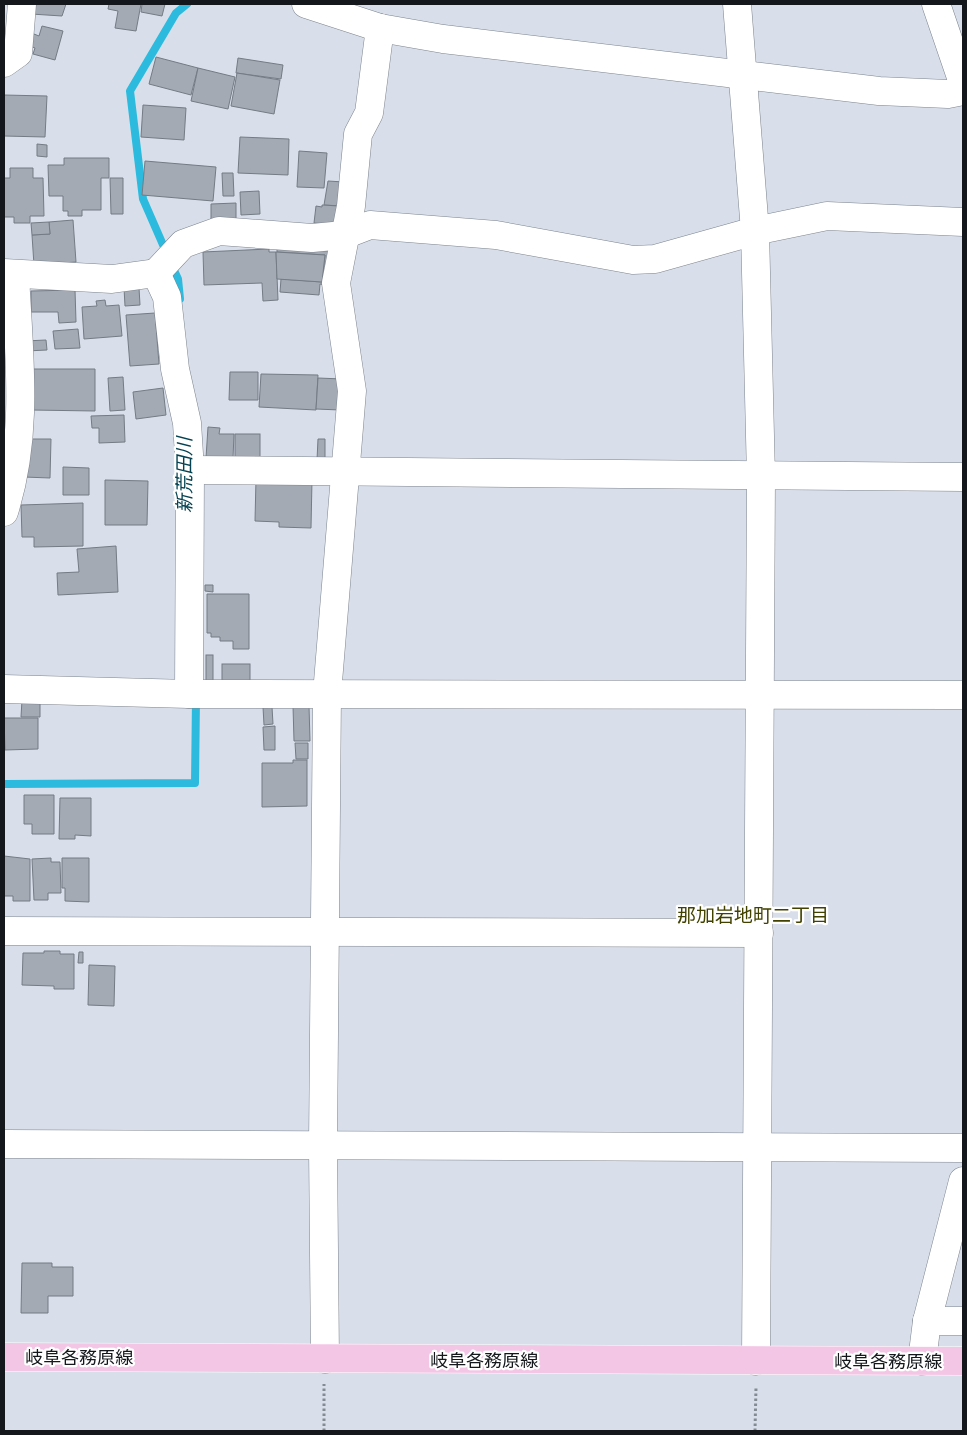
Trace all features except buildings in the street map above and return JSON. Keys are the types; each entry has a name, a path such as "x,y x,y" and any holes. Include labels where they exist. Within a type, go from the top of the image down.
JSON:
{"main road":[{"name":"岐阜各務原線","path":"4,1356 963,1361"}],"street":[{"path":"4,63 18,53 22,4"},
{"path":"306,4 335,8 380,28 443,39 879,91 948,94 963,91"},
{"path":"737,4 755,231 760,477 756,1361"},
{"path":"936,4 963,83"},
{"path":"325,1358 323,1146 327,694 352,391 336,283 351,206 358,134 369,113 380,28"},
{"path":"4,512 13,483 22,418 10,274 112,279 157,273 181,246 219,231 312,238 344,235 370,225 496,235 632,260 655,259 755,231 826,216 963,222"},
{"path":"157,273 167,297 175,369 186,423 200,470 197,694"},
{"path":"200,470 760,477 963,477"},
{"path":"4,689 197,694 963,695"},
{"path":"4,931 759,933"},
{"path":"4,1144 963,1148"},
{"path":"922,1361 927,1321 963,1181"},
{"path":"927,1321 963,1321"}],"path":[{"path":"324,1431 325,1358"},
{"path":"756,1361 756,1431"}],"waterway":[{"name":"新荒田川","path":"167,254 143,199 130,91 176,13 187,4"},
{"name":"新荒田川","path":"171,264 178,279 180,299"},
{"name":"新荒田川","path":"4,784 195,783 196,698"}],"district":[{"name":"那加岩地町二丁目","path":"753,915"}]}
